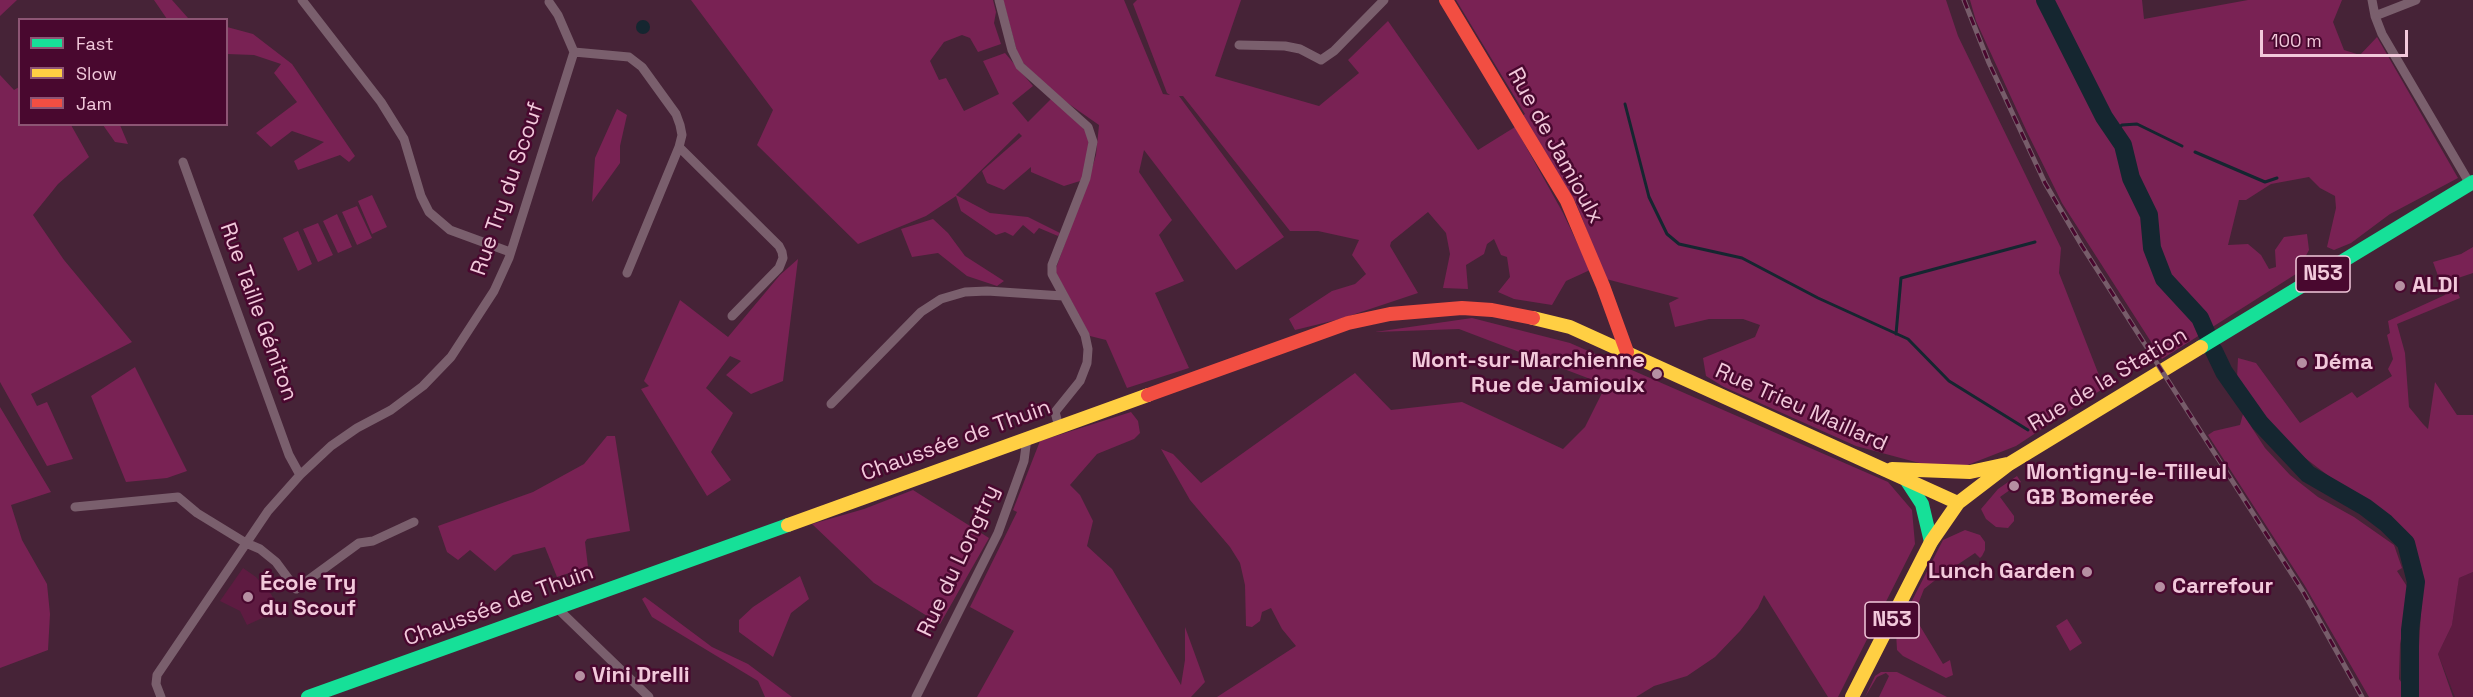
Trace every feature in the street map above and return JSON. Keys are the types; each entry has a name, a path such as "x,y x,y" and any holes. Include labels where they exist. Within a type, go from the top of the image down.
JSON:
{"main road":[{"name":"Rue de Jamioulx","path":"1446,0 1567,201 1603,286 1627,352"},
{"name":"Rue de la Station","path":"1852,697 1931,542 1958,503 2009,464 2472,183"},
{"name":"Chaussée de Thuin","path":"308,697 1348,323 1390,314 1462,308 1492,310 1526,315 1570,327 1627,352"},
{"name":"Rue Trieu Maillard","path":"1627,352 1958,503"},
{"path":"1888,470 1902,468 1970,472 2009,464"},
{"path":"1904,477 1922,504 1931,542"}],"street":[{"path":"302,0 381,102 404,139 421,196 429,212 450,230 510,252"},
{"path":"999,0 1012,50 1020,66 1079,118 1092,133 1093,150 1086,178 1052,265 1052,274 1085,335 1088,349 1087,363 1080,381 1055,412 1059,427"},
{"path":"1239,45 1285,46 1300,49 1321,60 1334,51 1384,0"},
{"path":"2372,0 2382,34 2472,183"},
{"path":"2375,16 2416,0"},
{"path":"547,1 558,15 574,52 628,57 642,67 676,114 682,135 679,147 627,273"},
{"name":"Rue Try du Scouf","path":"161,697 156,684 157,675 268,511 300,474 331,446 357,428 391,410 423,386 451,357 494,291 510,252 574,52"},
{"path":"679,147 773,240 782,252 783,258 779,267 732,316"},
{"name":"Rue Taille Géniton","path":"183,162 289,455 300,474"},
{"path":"831,404 921,312 941,299 965,292 987,291 1063,296"},
{"name":"Rue du Longtry","path":"916,697 1005,516 1024,460 1028,438"},
{"path":"75,507 178,497 197,513 246,543 261,549 276,562 296,589 359,543 373,541 414,522"},
{"path":"557,608 649,697"}],"shaded area":[{"path":"0,0 17,0 0,16"},
{"path":"154,0 172,0 188,18 166,18"},
{"path":"691,0 993,0 996,12 994,23 1001,44 978,52 970,38 962,35 944,42 930,61 939,80 946,78 964,111 999,94 983,61 1005,53 1033,86 1012,103 1028,122 1052,98 1088,133 1089,144 1084,176 1080,181 1064,186 1031,172 1031,167 1004,190 987,183 982,171 1022,136 1019,133 956,195 990,213 1028,217 1060,233 1058,236 1039,228 1034,234 1023,225 1013,236 1005,232 996,235 961,211 956,196 926,216 858,244 757,145 773,110"},
{"path":"1003,0 1124,0 1163,94 1170,95 1167,93 1133,4 1137,0 1241,0 1215,76 1319,106 1359,73 1348,60 1388,21 1478,150 1515,127 1563,213 1590,270 1566,281 1552,305 1514,299 1498,292 1510,277 1507,257 1501,255 1494,239 1487,244 1484,254 1466,265 1468,289 1443,288 1450,254 1446,233 1428,212 1391,242 1390,246 1418,293 1340,319 1295,330 1289,319 1332,291 1355,284 1366,274 1352,255 1359,240 1318,231 1290,231 1183,96 1179,96 1284,237 1236,270 1144,150 1139,172 1172,220 1159,235 1184,281 1155,293 1189,368 1127,388 1106,340 1090,336 1055,271 1096,155 1099,125 1056,95 1019,59"},
{"path":"1456,0 1946,0 1958,36 2061,248 2059,273 2104,388 2016,446 1960,468 1923,464 1856,446 1724,387 1706,376 1703,358 1755,337 1760,325 1743,319 1709,319 1675,327 1669,303 1679,298 1606,279 1576,203 1522,116 1525,114"},
{"path":"1970,0 2142,0 2144,19 2248,0 2342,0 2333,22 2344,50 2360,55 2377,37 2458,178 2390,214 2351,243 2334,250 2327,247 2336,208 2335,196 2320,188 2309,177 2271,184 2246,200 2239,200 2228,245 2248,244 2261,255 2269,269 2276,267 2275,250 2284,237 2307,234 2309,250 2296,274 2162,359 2062,203 1976,21"},
{"path":"228,27 253,34 292,64 355,156 349,162 340,155 298,170 294,161 324,142 292,131 271,147 256,133 297,102 274,73 281,64 254,55 228,54"},
{"path":"0,75 14,90 18,88 18,126 72,126 89,157 58,184 33,215 64,260 132,342 31,394 37,406 47,402 73,459 47,466 0,382"},
{"path":"617,109 627,115 620,146 620,163 592,202 595,158"},
{"path":"104,126 120,126 128,144 115,142"},
{"path":"372,195 387,227 372,234 358,201"},
{"path":"357,206 372,238 357,245 342,212"},
{"path":"337,214 352,247 338,253 323,221"},
{"path":"933,219 948,233 965,256 1004,281 997,286 967,276 938,253 912,257 901,229"},
{"path":"318,223 333,255 318,262 303,229"},
{"path":"298,231 312,264 298,271 283,238"},
{"path":"2473,247 2473,273 2452,280 2460,298 2397,324 2405,353 2409,407 2423,424 2428,429 2435,382 2457,415 2473,415 2473,572 2459,578 2452,625 2438,654 2453,697 2416,697 2423,578 2410,541 2393,525 2288,445 2252,411 2237,378 2238,358 2256,363 2300,423 2352,392 2357,398 2392,376 2388,369 2393,359 2387,335 2390,333 2388,321 2445,295 2433,262 2461,254"},
{"path":"798,259 783,381 751,394 726,375 741,361 730,356 706,388 733,413 711,452 731,480 707,496 641,389 649,386 644,381 680,300 728,337 780,275"},
{"path":"1472,318 1570,343 1888,482 1912,510 1915,544 1838,697 1828,697 1764,595 1758,608 1740,631 1715,657 1687,676 1654,686 1636,697 1217,697 1296,646 1282,629 1271,608 1262,612 1260,621 1252,627 1246,626 1245,585 1240,563 1230,547 1190,500 1161,449 1173,454 1201,483 1355,373 1391,410 1462,402 1563,449 1585,427 1606,385 1459,329 1375,332"},
{"path":"135,367 187,471 167,478 126,482 91,396"},
{"path":"0,407 51,492 11,505 22,540 47,584 50,614 48,650 0,668"},
{"path":"1131,412 1138,421 1140,433 1134,439 1097,454 1070,485 1080,495 1093,521 1087,546 1112,569 1181,685 1185,660 1185,627 1205,682 1191,697 977,697 1014,631 970,607 1017,512 1013,510 1040,441"},
{"path":"2243,414 2265,448 2290,475 2318,497 2354,517 2394,545 2402,568 2397,571 2410,591 2400,644 2399,679 2412,697 2369,697 2305,586 2208,435 2214,431 2240,425"},
{"path":"607,436 615,436 630,531 587,539 585,542 588,567 557,577 545,547 513,555 495,571 470,550 458,560 447,552 438,526 533,492 584,464"},
{"path":"2017,476 2021,482 2000,497 2014,516 2014,521 2008,528 1996,527 1986,519 1981,509 1998,489"},
{"path":"913,490 989,538 940,624 874,583 812,524 864,509"},
{"path":"1965,530 1980,535 1985,542 1982,556 1980,558 1975,553 1939,577 1924,589 1917,607 1917,621 1943,664 1950,660 1953,675 1946,678 1903,656 1897,650 1896,632 1943,540"},
{"name":"École Try du Scouf","path":"243,568 256,577 271,594 280,610 247,625 240,611 220,601"},
{"path":"2473,572 2473,697 2455,697 2438,654 2452,625 2459,578"},
{"path":"800,576 809,599 791,613 773,657 739,632 739,620 753,607"},
{"path":"645,597 712,647 748,664 792,697 765,697 758,681 652,617 642,599"},
{"path":"2067,619 2082,643 2070,651 2056,626"},
{"path":"1881,672 1897,672 1947,697 1879,697 1889,676 1886,673 1877,677 1865,697 1875,676"}],"water":[{"path":"640,20 646,20 650,27 646,34 640,34 636,30 636,24"}],"waterway":[{"path":"2045,0 2104,117 2123,145 2131,178 2149,215 2152,248 2164,279 2200,318 2207,334"},
{"path":"1625,104 1649,197 1667,234 1679,244 1742,258 1818,298 1908,339 1949,381 2028,430"},
{"path":"2114,131 2122,125 2137,124 2182,146"},
{"path":"2195,152 2265,182 2277,178"},
{"path":"1896,334 1901,278 2035,242"},
{"path":"2214,351 2224,372 2260,423 2308,474 2365,507 2386,523 2406,543 2416,582 2410,630 2410,697"}],"railway":[{"path":"1964,0 1989,63 2045,183 2082,246 2304,593 2362,697"}],"traffic: fast":[{"path":"2201,347 2473,182"},
{"path":"1905,478 1922,504 1931,542"},
{"path":"308,697 788,525"}],"traffic: slow":[{"path":"1533,318 1570,327 1958,503"},
{"path":"1852,697 1931,542 1958,503 2009,464 2201,347"},
{"path":"788,525 1148,395"},
{"path":"1892,469 1970,472 2007,464"}],"traffic: jam":[{"path":"1446,0 1567,201 1603,286 1627,352"},
{"path":"1148,395 1348,323 1390,314 1462,308 1492,310 1533,318"}],"place":[{"name":"ALDI","path":"2400,286"},
{"name":"Déma","path":"2302,363"},
{"name":"Mont-sur-Marchienne Rue de Jamioulx","path":"1657,374"},
{"name":"Montigny-le-Tilleul GB Bomerée","path":"2014,486"},
{"name":"Lunch Garden","path":"2087,572"},
{"name":"Carrefour","path":"2160,587"},
{"name":"École Try du Scouf","path":"248,597"},
{"name":"Vini Drelli","path":"580,676"}]}
